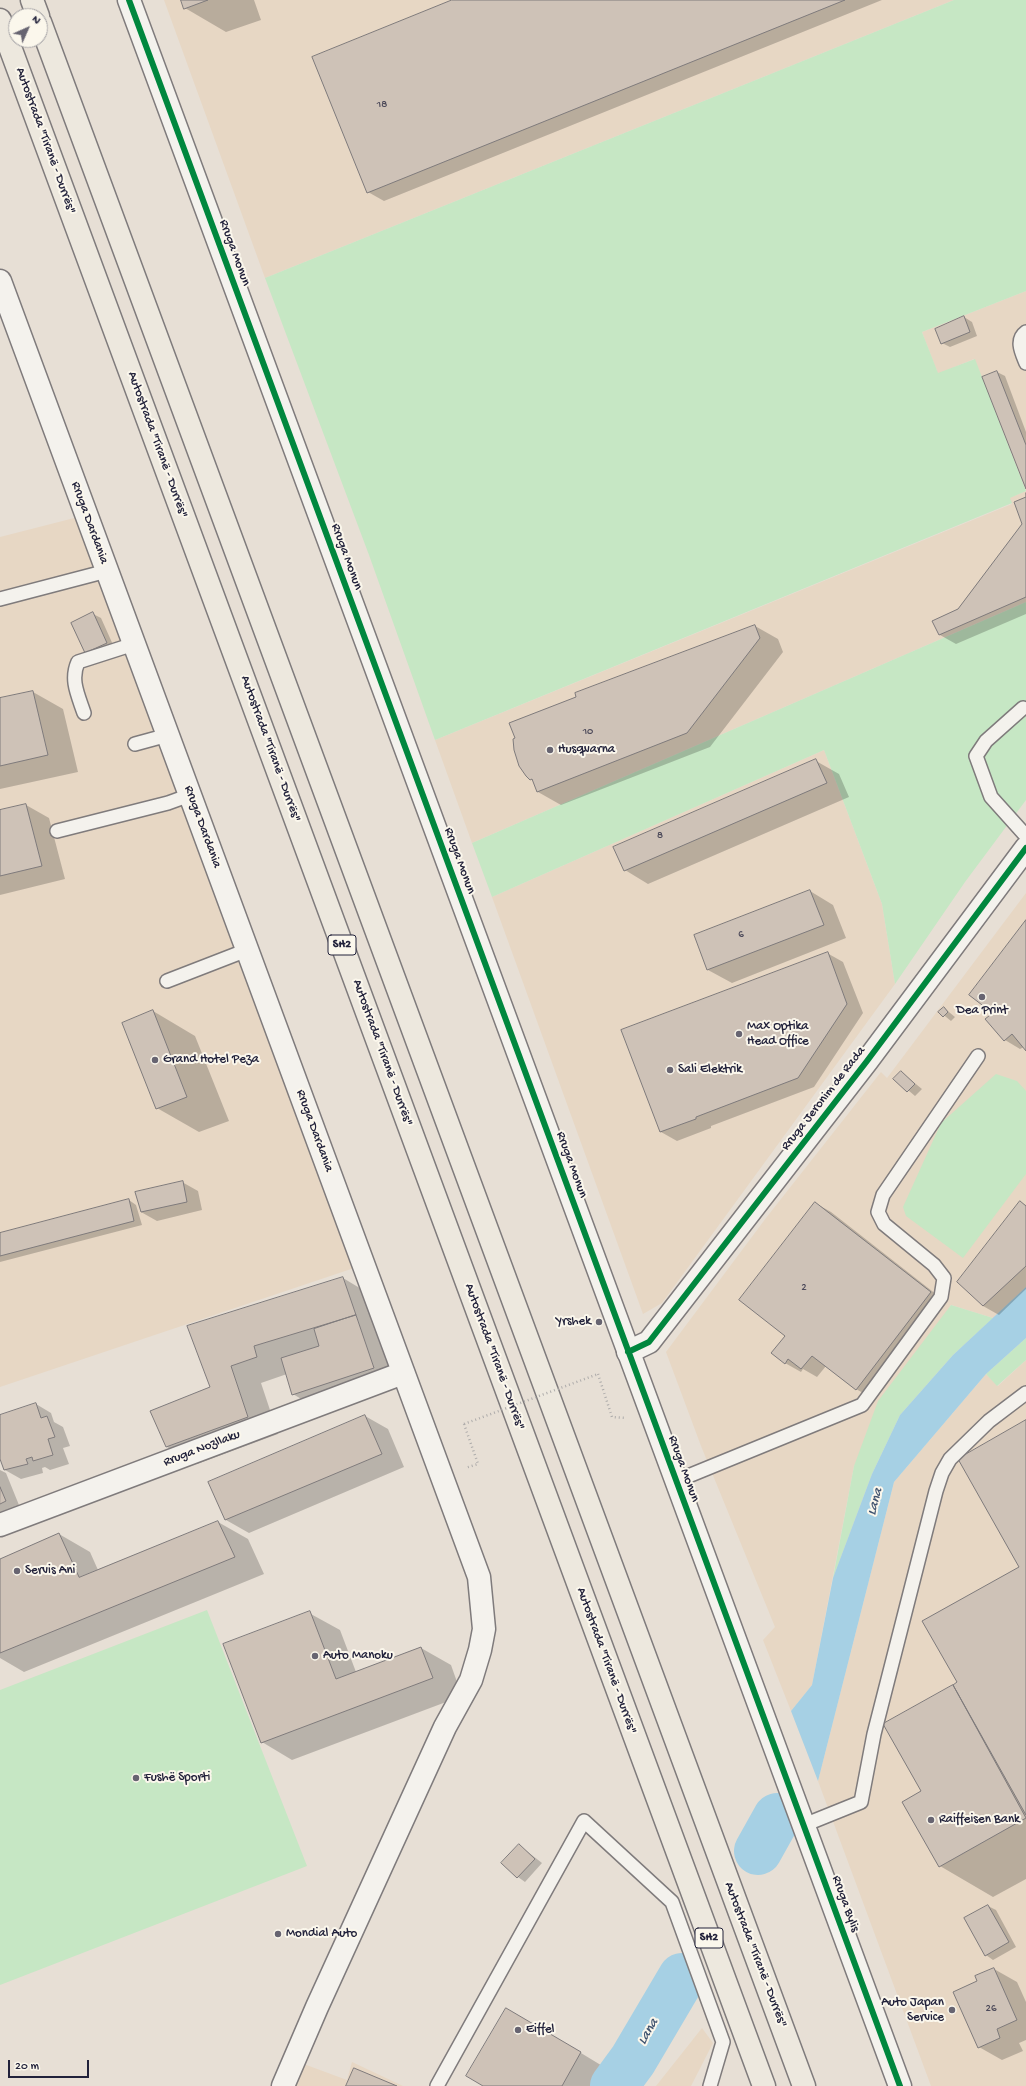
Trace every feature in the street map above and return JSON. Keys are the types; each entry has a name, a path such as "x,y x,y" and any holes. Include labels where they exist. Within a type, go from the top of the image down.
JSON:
{"highway":[{"name":"Autostrada \"Tiranë - Durrës\"","path":"0,20 764,2086"},
{"name":"Autostrada \"Tiranë - Durrës\"","path":"48,44 804,2086"}],"main road":[{"name":"Rruga Monun","path":"129,0 768,1730"},
{"name":"Rruga Dardania","path":"0,281 479,1577 484,1629 480,1650 471,1680 445,1728 317,2007 283,2086"},
{"name":"Rruga Jeronim de Rada","path":"628,1352 649,1342 867,1061 1026,848"},
{"name":"Rruga Nozllaku","path":"0,1525 403,1373"},
{"name":"Rruga Bylis","path":"768,1730 900,2086"}],"lane":[{"path":"1026,332 1022,335 1020,346 1026,363"},
{"path":"0,599 107,571"},
{"path":"84,713 74,682 74,670 78,662 134,644"},
{"path":"1023,708 986,741 976,756 991,797 1026,836"},
{"path":"135,744 168,735"},
{"path":"58,831 190,796"},
{"path":"167,981 247,950"},
{"path":"676,1481 862,1405 941,1297 944,1278 934,1265 884,1224 878,1212 883,1195 978,1056"},
{"path":"804,1825 861,1802 874,1734 936,1491 942,1473 950,1459 989,1421 1026,1393"},
{"path":"437,2086 584,1821 672,1902 723,2042 710,2086"}],"path":[{"path":"478,1464 464,1424 598,1374 612,1416"}],"shaded area":[{"path":"164,0 954,0 265,278"},
{"path":"1026,291 1026,491 974,359 938,374 922,332"},
{"path":"1026,491 1026,602 472,843 435,740 1012,504 1009,498"},
{"path":"86,515 363,1265 0,1387 0,537"},
{"path":"824,750 882,904 895,984 662,1303 643,1314 492,897"},
{"name":"Dea Print","path":"1026,893 1026,1287 993,1318 951,1305 854,1466 812,1685 791,1711 763,1640 775,1627 701,1446 666,1352 766,1218 881,1072 887,1078"},
{"path":"1026,1360 1026,2086 931,2086 818,1781 894,1482 986,1374 998,1386"},
{"path":"702,2028 713,2043 691,2086 656,2086"},
{"path":"352,2062 403,2086 291,2086 301,2063 347,2080"}],"green space":[{"path":"954,0 1026,0 1026,291 922,332 938,373 975,359 1026,491 1010,498 1012,503 435,740 369,555 265,278"},
{"path":"1026,602 1026,800 965,882 895,984 882,904 824,750 492,897 472,843"},
{"path":"996,1074 1017,1081 1026,1091 1026,1174 963,1258 906,1216 903,1207 941,1123"},
{"path":"951,1305 993,1318 953,1355 900,1415 872,1474 833,1578 854,1466 878,1401"},
{"path":"1026,1338 1026,1360 997,1386 986,1374"},
{"name":"Fushë Sporti","path":"207,1610 307,1866 0,1985 0,1690"}],"water":[{"path":"1026,1287 1026,1338 986,1374 894,1482 818,1781 791,1711 812,1685 833,1578 872,1474 900,1415 953,1355"}],"building":[{"path":"181,0 208,0 184,9"},
{"path":"452,0 845,0 367,193 312,57"},
{"path":"964,316 970,332 941,344 935,329"},
{"path":"997,371 1026,445 1026,489 982,377"},
{"path":"1026,497 1026,597 939,635 932,621 958,609 1022,524 1014,502"},
{"path":"93,612 107,643 85,653 71,623"},
{"path":"755,625 760,638 687,733 537,792 532,779 530,780 526,776 519,766 514,750 513,739 515,738 509,723 576,697 575,693"},
{"path":"33,691 48,755 0,766 0,698"},
{"path":"816,759 827,783 624,871 613,847"},
{"path":"26,804 42,866 0,876 0,810"},
{"path":"810,890 824,925 707,970 694,935"},
{"path":"1026,920 1026,1051 1012,1034 1004,1041 985,1019 994,1012 988,1005 986,1008 969,995"},
{"path":"828,952 847,1004 798,1078 660,1132 621,1030"},
{"path":"944,1007 948,1012 943,1017 938,1012"},
{"name":"Grand Hotel Peza","path":"153,1010 187,1097 156,1109 122,1023"},
{"path":"901,1071 915,1084 907,1092 893,1079"},
{"path":"183,1181 187,1202 141,1212 135,1192"},
{"path":"129,1199 134,1221 0,1256 0,1233"},
{"path":"1020,1201 1026,1206 1026,1266 983,1306 957,1282"},
{"path":"815,1202 931,1292 856,1390 812,1356 801,1369 788,1359 785,1364 771,1353 785,1336 739,1300"},
{"path":"343,1277 356,1315 254,1346 257,1357 231,1366 248,1417 166,1447 150,1411 210,1387 187,1326"},
{"path":"356,1315 374,1368 292,1395 281,1358 319,1346 314,1329"},
{"path":"36,1403 41,1418 47,1416 55,1437 48,1439 53,1455 33,1461 32,1457 26,1459 28,1464 4,1470 0,1459 0,1415"},
{"path":"365,1415 382,1454 225,1520 208,1482"},
{"path":"1026,1420 1026,1815 953,1685 957,1682 922,1621 1019,1567 958,1459"},
{"path":"0,1487 6,1501 0,1504"},
{"path":"218,1521 235,1557 0,1653 0,1559 59,1533 79,1577"},
{"path":"310,1611 336,1679 421,1647 433,1678 261,1743 223,1644"},
{"path":"953,1685 1026,1818 939,1867 902,1802 921,1791 883,1724"},
{"path":"519,1844 535,1859 517,1878 501,1863"},
{"path":"988,1905 1009,1942 985,1956 964,1918"},
{"path":"994,1968 1017,2020 997,2029 1000,2038 978,2048 953,1992 977,1981 975,1976"},
{"name":"Eiffel","path":"506,2008 581,2052 562,2086 483,2086 466,2076"},
{"path":"354,2068 397,2086 346,2086"}],"waterway":[{"name":"Lana","path":"758,1851 777,1817"},
{"name":"Lana","path":"614,2086 633,2060 682,1977"}],"cycle path":[{"path":"129,0 900,2086"},
{"path":"628,1352 649,1342 867,1061 1026,848"}],"place":[{"name":"Husqvarna","path":"550,750"},
{"name":"Dea Print","path":"982,997"},
{"name":"Max Optika Head Office","path":"739,1034"},
{"name":"Grand Hotel Peza","path":"155,1060"},
{"name":"Sali Elektrik","path":"670,1070"},
{"name":"Yrshek","path":"599,1322"},
{"name":"Servis Ani","path":"17,1571"},
{"name":"Auto Manoku","path":"315,1656"},
{"name":"Fushë Sporti","path":"136,1778"},
{"name":"Raiffeisen Bank","path":"931,1820"},
{"name":"Mondial Auto","path":"278,1934"},
{"name":"Auto Japan Service","path":"952,2010"},
{"name":"Eiffel","path":"518,2030"}]}
